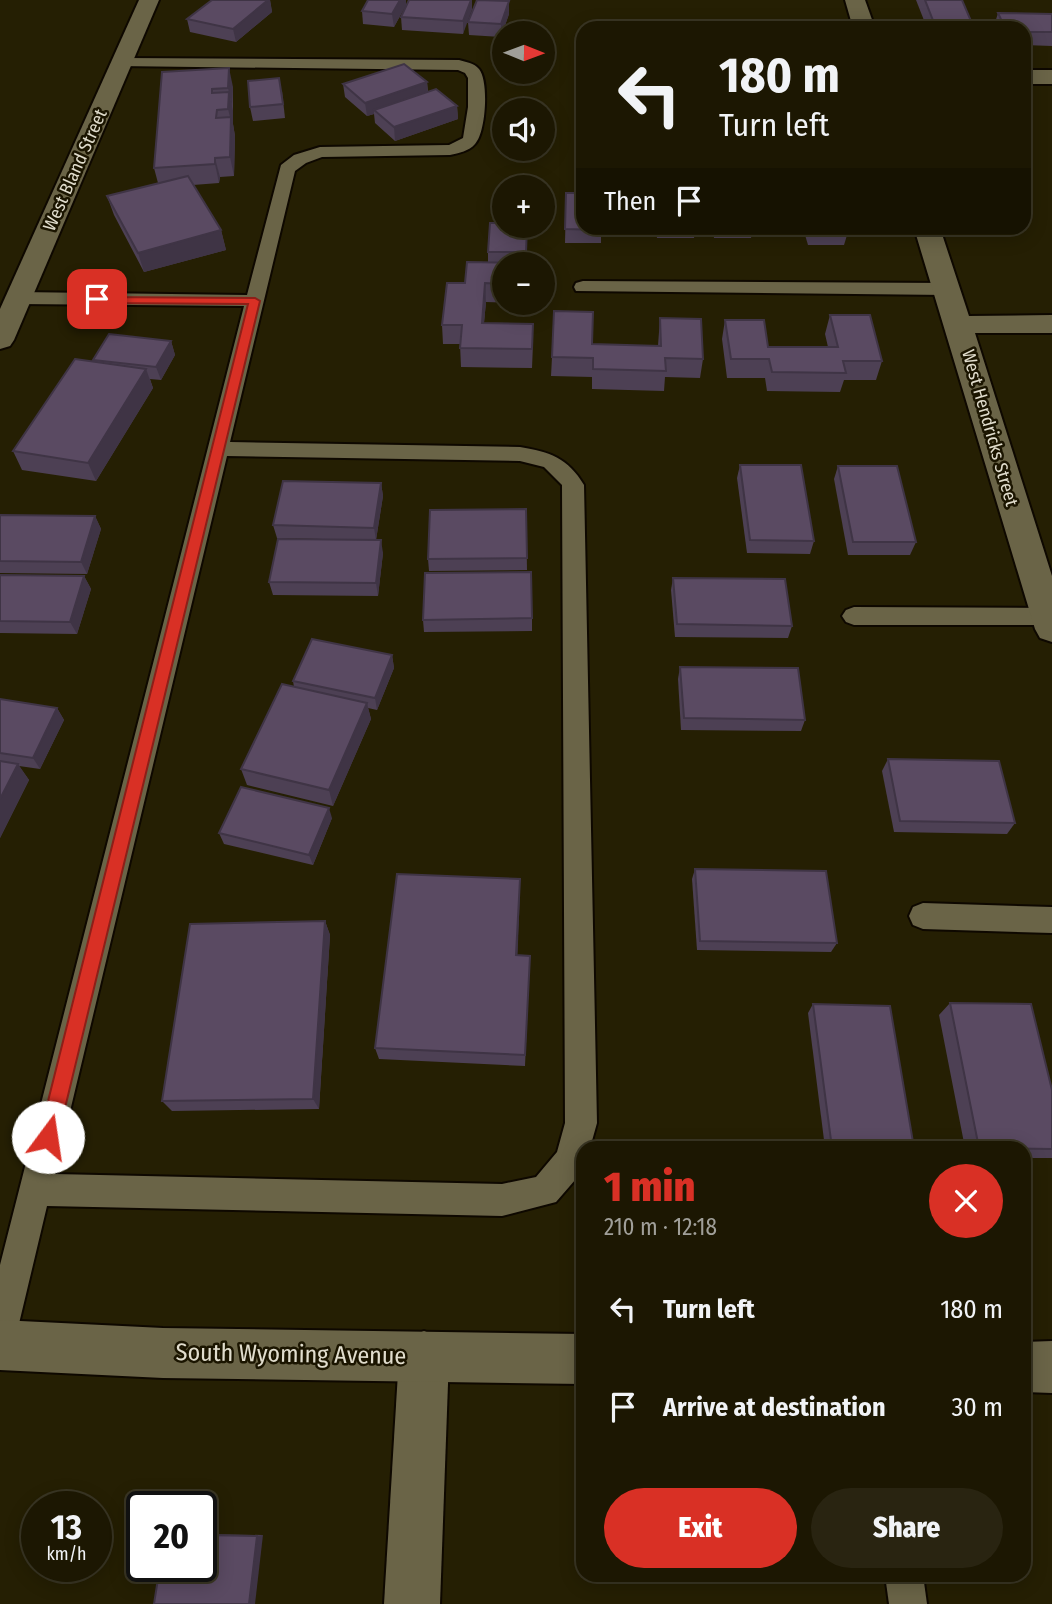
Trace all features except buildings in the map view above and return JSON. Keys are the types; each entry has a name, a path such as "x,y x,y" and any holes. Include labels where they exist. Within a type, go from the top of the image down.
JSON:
{"street":[{"name":"West Bland Street","path":"0,340 149,0"},
{"path":"855,0 862,21"},
{"path":"1031,77 1052,77"},
{"name":"West Hendricks Street","path":"929,235 960,325 1005,482 1050,623"},
{"path":"960,325 1052,324"},
{"name":"South Wyoming Avenue","path":"0,1345 163,1353 576,1359"},
{"path":"412,1604 424,1356"},
{"path":"1031,1367 1052,1367"}],"lane":[{"path":"0,1332 287,169 300,159 320,152 450,150 463,146 472,137 477,85 475,74 469,68 459,65 122,63"},
{"path":"583,287 947,289"},
{"path":"18,298 255,301"},
{"path":"218,449 520,454 543,458 564,468 573,485 581,1123 576,1141"},
{"path":"854,616 1050,623"},
{"path":"923,916 1052,920"},
{"path":"35,1190 502,1200 545,1191 571,1161 576,1142"},
{"path":"905,1582 908,1604"}],"route":[{"path":"48,1137 255,301 97,299"}]}
